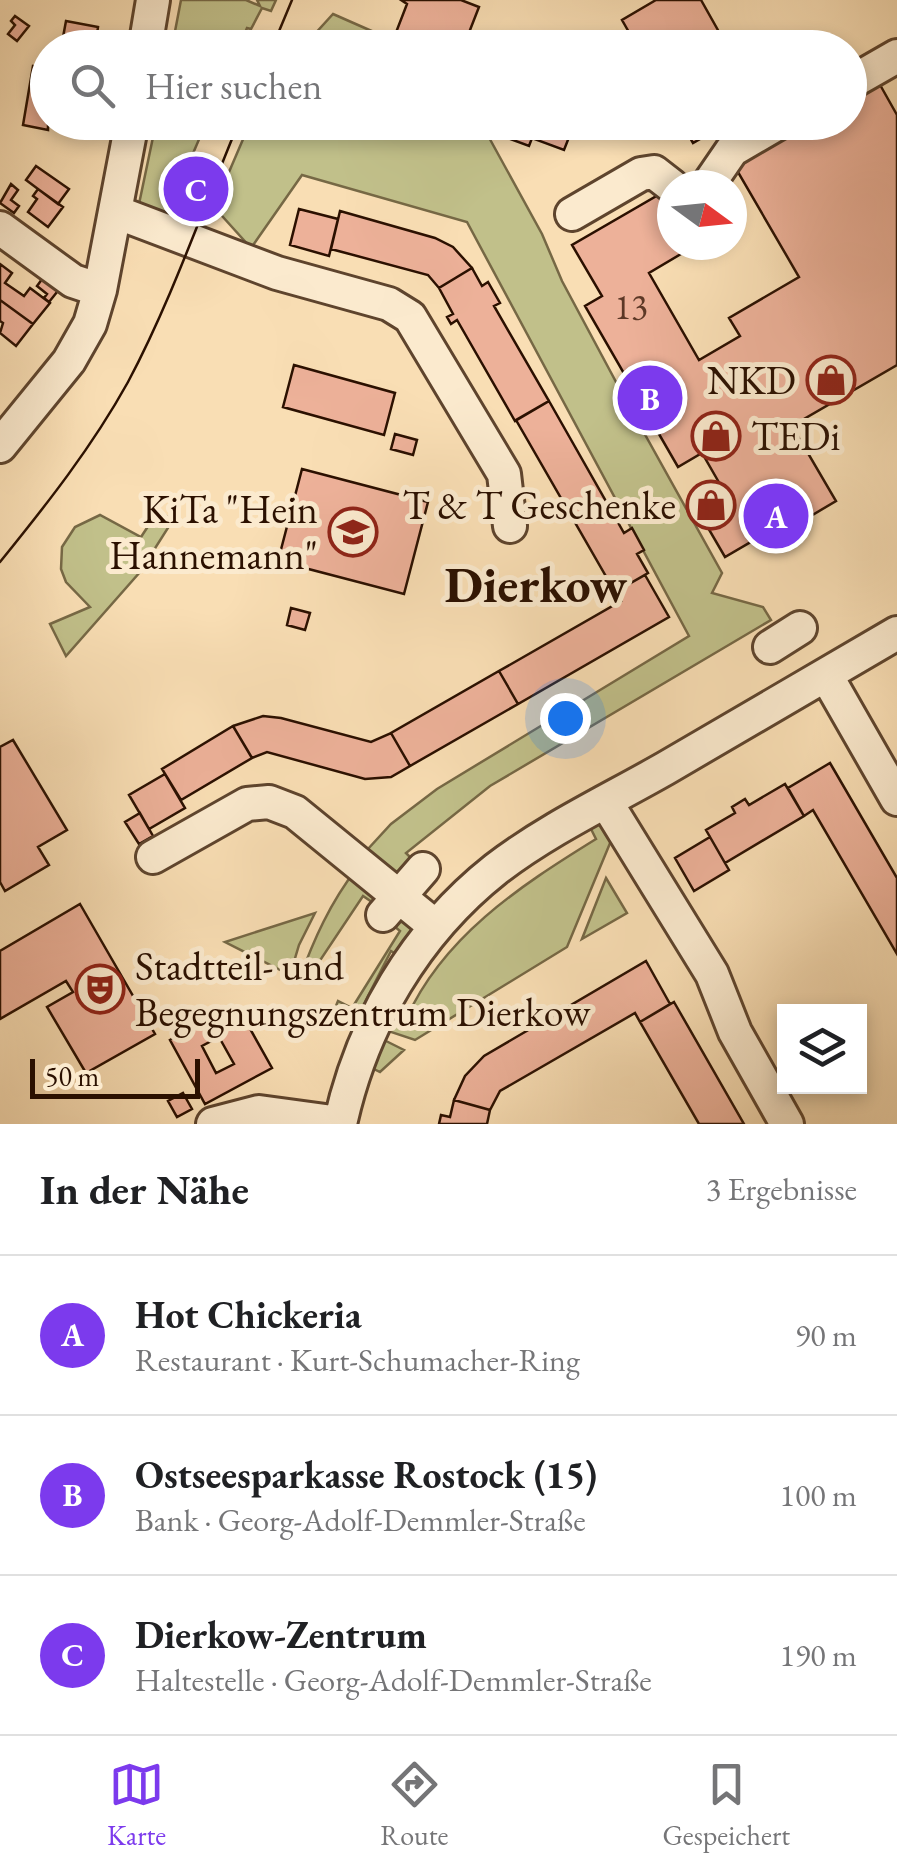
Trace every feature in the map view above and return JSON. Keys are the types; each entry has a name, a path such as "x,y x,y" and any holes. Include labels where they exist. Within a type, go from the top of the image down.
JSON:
{"street":[{"path":"148,30 153,0"},
{"path":"867,73 897,56"},
{"path":"0,446 70,361 90,324 129,140"},
{"path":"718,170 732,150 749,140"},
{"path":"572,214 641,174 657,174"},
{"path":"116,212 277,274 389,304 410,317 504,474 510,526"},
{"path":"0,228 72,281 100,290"},
{"path":"770,647 800,628"},
{"path":"212,1124 259,1112 340,1123 356,1064 411,958 436,926 497,869 897,634"},
{"path":"826,676 897,799"},
{"path":"153,857 246,804 269,802 295,812 391,906 436,926"},
{"path":"606,802 712,974 735,1032 787,1124"},
{"path":"391,906 422,869"}],"shaded area":[{"path":"181,0 246,0 260,6 257,0 276,0 271,11 262,8 251,29 175,30"},
{"path":"333,14 369,30 318,30"},
{"path":"152,140 199,140 170,215 139,204"},
{"path":"243,140 490,140 542,234 562,281 722,573 712,593 763,607 771,620 490,786 406,853 417,864 392,891 356,862 391,824 437,789 689,636 467,222 302,175 251,248 214,207"},
{"path":"158,511 173,520 140,572 66,656 50,624 90,607 66,582 61,569 62,547 75,527 100,515 141,537"},
{"path":"603,816 613,836 567,947 415,1040 382,1029 391,1018 404,1024 438,965 485,917 596,839 589,825"},
{"path":"357,868 388,895 378,906 363,896 305,983 299,980 317,936"},
{"path":"606,878 627,913 582,939"},
{"path":"315,913 290,975 225,942"},
{"path":"394,915 416,925 399,956 391,951 364,1004 369,1007 363,1020 336,1006 338,1001 352,1008 400,931 388,921"},
{"path":"378,1037 404,1050 380,1072 372,1068"}],"building":[{"path":"401,0 461,0 479,7 470,30 397,30 407,4"},
{"path":"656,0 701,0 718,30 628,30 622,20"},
{"path":"15,16 29,26 17,41 8,34 15,25 11,21"},
{"path":"66,21 98,27 98,30 64,30"},
{"path":"879,83 897,115 897,365 792,426 836,501 794,526 790,519 725,557 693,502 721,486 702,453 678,467 585,306 602,296 572,245 657,196 657,260 671,260 649,273 699,360 740,336 729,318 799,277 747,188 747,170 735,167 781,140 867,140 867,90"},
{"path":"30,84 30,126 23,125"},
{"path":"537,140 568,140 564,150"},
{"path":"36,166 69,189 58,204 26,180"},
{"path":"11,184 18,190 11,200 19,206 14,213 0,203"},
{"path":"38,189 63,207 48,227 28,212 37,199 33,196"},
{"path":"299,209 338,219 329,256 290,245"},
{"path":"340,211 435,238 453,247 472,268 439,288 428,275 331,249"},
{"path":"0,264 12,273 5,283 24,296 30,288 50,303 33,324 0,300"},
{"path":"472,268 482,286 488,282 500,303 494,306 549,401 515,421 457,320 451,324 447,317 453,314 439,288"},
{"path":"45,275 61,287 49,302 44,298 47,294 37,286"},
{"path":"0,300 33,324 16,346 0,333"},
{"path":"294,365 395,393 384,435 283,407"},
{"path":"549,401 624,533 632,528 644,550 637,554 648,573 615,592 516,420"},
{"path":"395,434 417,440 413,455 391,449"},
{"name":"KiTa \"Hein Hannemann\"","path":"302,469 428,502 404,594 278,561"},
{"path":"645,575 669,617 518,704 499,671 621,601 615,592"},
{"path":"291,608 310,613 305,630 287,625"},
{"path":"499,671 518,704 410,766 391,733"},
{"path":"263,716 371,742 391,733 410,766 391,777 365,779 267,752 252,758 233,726"},
{"path":"233,726 252,758 181,800 162,769"},
{"path":"13,740 67,830 38,847 49,865 5,891 0,882 0,747"},
{"path":"830,763 897,878 897,954 813,810 804,816 788,788"},
{"path":"165,774 185,808 149,829 129,795"},
{"path":"785,784 804,816 725,863 706,830 735,813 732,807 745,799 749,805"},
{"path":"140,813 153,836 139,844 125,822"},
{"path":"710,837 729,870 694,891 675,858"},
{"name":"Stadtteil- und Begegnungszentrum Dierkow","path":"80,904 155,1034 86,1073 47,1007 73,992 66,981 0,1019 0,951"},
{"path":"646,961 670,1004 640,1022 635,1013 500,1091 490,1110 454,1100 465,1076 484,1056"},
{"path":"674,1002 744,1124 699,1124 640,1022"},
{"path":"239,1009 272,1068 205,1104 170,1040 203,1022 206,1027","holes":["219,1037 234,1064 216,1073 202,1046"]},
{"path":"183,1093 192,1109 177,1117 168,1101"},
{"path":"454,1100 490,1110 487,1124 439,1124 441,1115 450,1117"}],"tram line":[{"path":"280,30 292,0"},
{"path":"0,562 52,497 128,382 173,286 232,140"}],"place":[{"name":"Dierkow-Zentrum","path":"196,189"},
{"name":"NKD","path":"831,380"},
{"name":"Ostseesparkasse Rostock (15)","path":"650,398"},
{"name":"TEDi","path":"716,436"},
{"name":"T & T Geschenke","path":"711,505"},
{"name":"Hot Chickeria","path":"776,516"},
{"name":"KiTa \"Hein Hannemann\"","path":"353,532"},
{"name":"Stadtteil- und Begegnungszentrum Dierkow","path":"100,989"}],"district":[{"name":"Dierkow","path":"536,584"}]}
